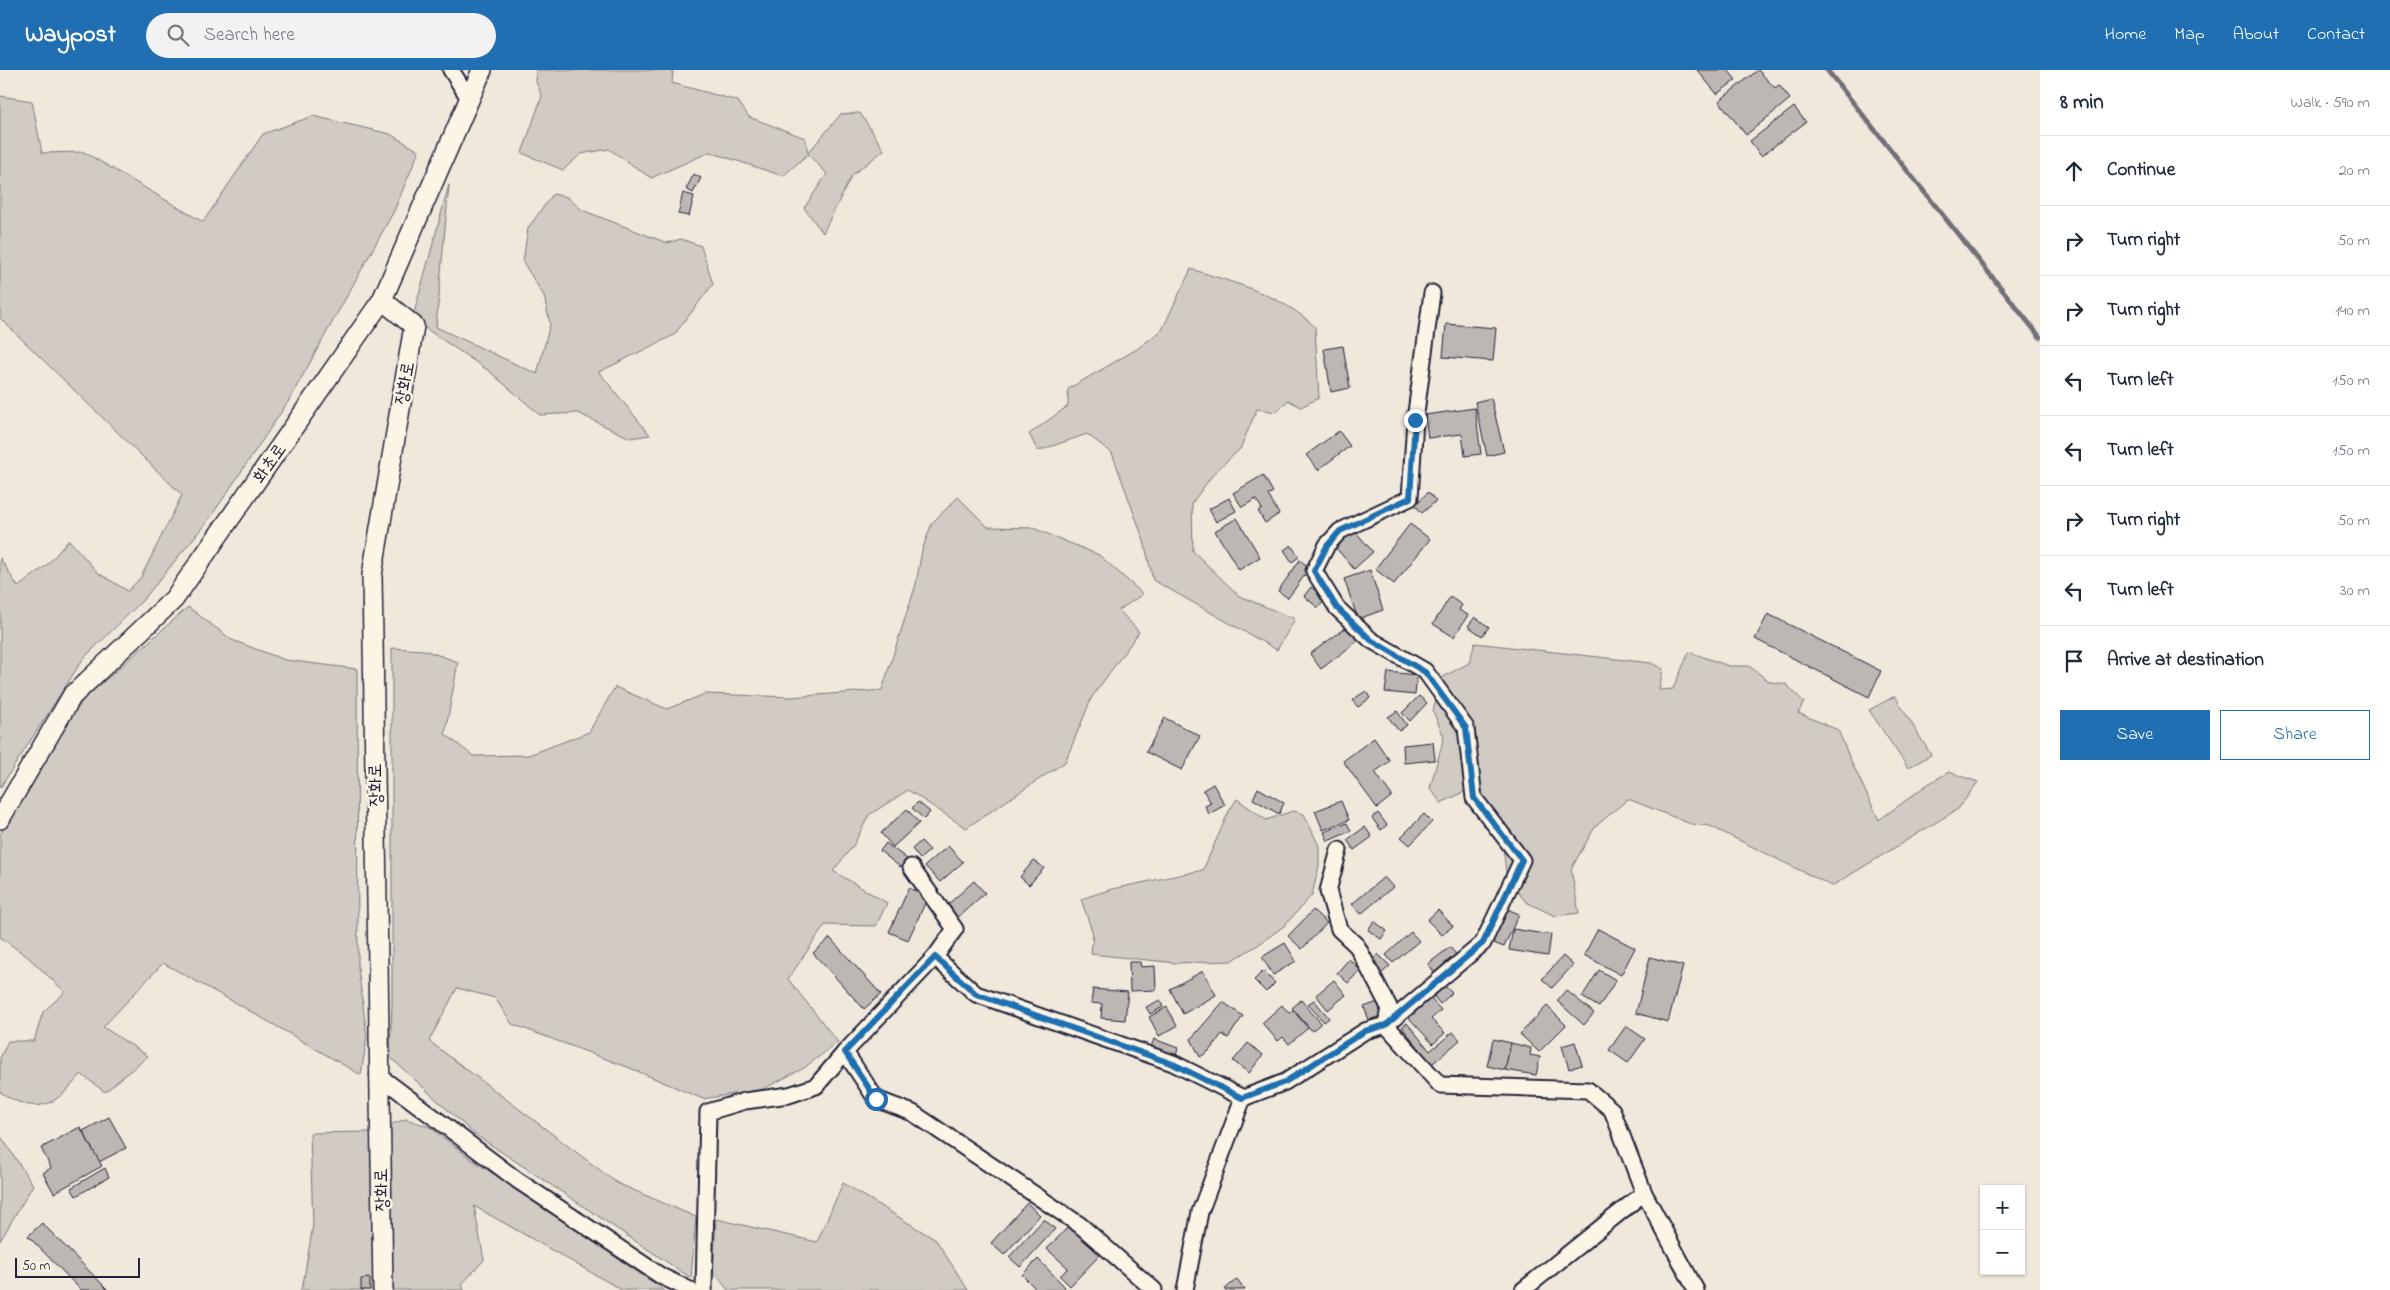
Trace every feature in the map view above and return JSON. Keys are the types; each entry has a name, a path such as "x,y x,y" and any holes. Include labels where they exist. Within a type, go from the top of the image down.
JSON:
{"street":[{"path":"451,70 470,100"},
{"name":"화초로","path":"0,819 72,696 174,599 382,300 482,70"},
{"path":"935,957 976,994 1173,1064 1242,1098 1285,1082 1365,1031 1386,1025 1483,943 1522,860 1474,798 1466,728 1425,672 1371,640 1337,608 1314,571 1327,546 1340,531 1410,498 1415,420 1432,293"},
{"name":"장화로","path":"382,300 414,326 372,575 378,1075 383,1290"},
{"path":"1339,850 1328,892 1339,929 1357,946 1389,1006 1386,1025"},
{"path":"704,1290 708,1112 745,1101 789,1095 816,1086 845,1052 935,957 955,929 911,867"},
{"path":"1386,1025 1440,1085 1588,1090 1612,1110 1644,1193 1696,1290"},
{"path":"845,1052 876,1099 913,1113 1080,1226 1154,1290"},
{"path":"378,1075 517,1180 661,1276 690,1290"},
{"path":"1185,1290 1200,1212 1242,1098"},
{"path":"1522,1290 1644,1193"}],"shaded area":[{"path":"536,70 673,70 672,83 738,101 749,117 805,138 808,153 841,114 860,113 884,150 852,175 823,233 804,208 827,174 808,154 783,176 710,152 651,178 609,149 581,154 563,170 522,153 542,96 536,82"},
{"path":"0,96 32,101 42,153 84,152 203,222 263,134 313,116 390,134 419,151 394,211 288,402 210,518 143,600 83,659 0,788 0,558 18,587 47,565 69,540 98,573 128,591 141,577 182,495 0,318"},
{"path":"449,185 436,327 537,374 550,324 544,296 523,262 528,228 553,194 567,197 582,210 667,243 681,239 701,246 713,284 674,335 599,372 650,435 630,438 578,413 540,415 489,371 425,328 414,313"},
{"path":"1191,269 1272,298 1302,316 1315,327 1319,398 1301,407 1288,400 1277,412 1257,409 1240,449 1214,473 1192,503 1193,551 1239,596 1295,619 1277,650 1153,580 1144,541 1112,453 1087,434 1038,451 1029,434 1068,406 1068,389 1137,349 1162,330"},
{"path":"958,497 988,527 1033,528 1099,555 1143,594 1119,610 1139,632 1092,697 1065,762 966,828 908,790 869,815 853,846 833,871 887,903 876,926 825,925 788,979 838,1042 804,1068 763,1089 703,1099 630,1068 512,1024 495,998 457,988 429,1041 617,1183 696,1217 691,1278 473,1133 390,1057 392,1004 392,648 424,650 458,662 445,734 473,756 529,755 589,732 615,687 667,709 705,694 792,697 882,690 916,584 922,550 932,523"},
{"path":"188,607 232,640 285,660 357,669 358,967 367,1037 361,1075 163,963 103,1027 148,1056 105,1092 81,1074 54,1101 35,1106 25,1104 0,1092 0,1058 8,1041 34,1041 43,1012 65,992 29,958 0,937 0,835 27,786 83,700"},
{"path":"1475,643 1651,663 1663,669 1659,690 1673,689 1689,652 1729,666 1749,666 1770,682 1786,684 1804,702 1798,713 1838,730 1879,820 1928,784 1949,772 1978,782 1958,809 1832,886 1710,826 1691,824 1628,799 1595,827 1571,869 1579,913 1555,916 1526,902 1507,879 1503,848 1464,792 1441,803 1430,788 1444,737 1433,711 1443,677 1469,663"},
{"path":"1895,696 1931,755 1908,768 1869,710"},
{"path":"1237,799 1266,820 1293,811 1304,814 1319,846 1319,866 1312,895 1284,926 1258,945 1231,961 1176,963 1091,954 1093,934 1081,899 1112,889 1203,870 1229,811"},
{"path":"406,1119 430,1127 467,1156 664,1290 622,1290 474,1206 484,1260 462,1284 464,1290 300,1290 303,1284 313,1225 310,1133 371,1132"},
{"path":"0,1135 33,1185 0,1241"},
{"path":"843,1183 936,1240 968,1290 728,1290 713,1271 716,1219 817,1242"}],"building":[{"path":"1697,70 1728,70 1736,80 1717,94"},
{"path":"1758,70 1775,88 1779,85 1790,99 1746,135 1719,101"},
{"path":"1794,107 1806,122 1761,156 1750,141"},
{"path":"694,174 701,178 693,193 686,189"},
{"path":"683,193 694,196 689,216 678,214"},
{"path":"1446,324 1496,328 1493,361 1443,357"},
{"path":"1343,346 1350,388 1331,392 1324,349"},
{"path":"1491,398 1504,452 1487,456 1475,402"},
{"path":"1475,408 1481,454 1465,456 1462,434 1428,438 1425,415"},
{"path":"1339,431 1350,446 1318,470 1306,455"},
{"path":"1263,475 1273,492 1268,495 1279,514 1265,523 1258,511 1262,509 1256,499 1242,507 1233,493"},
{"path":"1428,492 1436,501 1422,513 1415,505"},
{"path":"1229,498 1236,511 1216,522 1209,509"},
{"path":"1237,518 1260,557 1239,570 1215,531"},
{"path":"1410,524 1430,539 1394,584 1375,569"},
{"path":"1354,530 1373,552 1354,569 1335,547"},
{"path":"1291,545 1299,557 1292,562 1284,550"},
{"path":"1300,560 1310,568 1288,598 1278,591"},
{"path":"1370,570 1383,610 1358,619 1344,579"},
{"path":"1311,587 1326,599 1318,608 1304,596"},
{"path":"1450,597 1462,605 1459,610 1468,615 1454,637 1433,624"},
{"path":"1768,614 1881,671 1869,697 1755,639"},
{"path":"1475,617 1489,627 1482,636 1468,626"},
{"path":"1348,626 1359,640 1321,669 1310,654"},
{"path":"1388,672 1417,675 1415,695 1385,692"},
{"path":"1366,691 1370,698 1358,707 1352,700"},
{"path":"1419,696 1427,703 1410,721 1402,713"},
{"path":"1397,711 1407,725 1399,731 1388,717"},
{"path":"1165,718 1200,736 1182,770 1146,752"},
{"path":"1374,738 1390,761 1375,772 1392,796 1377,808 1343,761"},
{"path":"1433,742 1435,760 1404,763 1403,745"},
{"path":"1213,784 1225,805 1209,814 1205,806 1211,803 1203,790"},
{"path":"1258,788 1284,803 1279,814 1253,799"},
{"path":"1341,801 1349,820 1323,830 1315,811"},
{"path":"918,802 930,812 924,819 912,808"},
{"path":"907,809 919,823 893,847 881,833"},
{"path":"1378,813 1387,825 1381,830 1372,818"},
{"path":"1424,814 1432,822 1410,845 1401,837"},
{"path":"1347,823 1351,831 1328,841 1324,832"},
{"path":"1365,827 1372,837 1354,850 1347,840"},
{"path":"921,841 930,850 920,859 912,849"},
{"path":"886,843 907,859 900,867 880,851"},
{"path":"948,846 963,862 940,882 925,866"},
{"path":"1034,860 1044,868 1029,885 1020,877"},
{"path":"1384,877 1393,887 1361,914 1352,904"},
{"path":"974,881 985,893 956,919 945,907"},
{"path":"909,888 928,897 908,940 889,932"},
{"path":"1507,909 1519,914 1504,947 1491,942"},
{"path":"1313,910 1327,923 1302,949 1288,936"},
{"path":"1438,910 1453,926 1442,935 1427,920"},
{"path":"1374,921 1387,931 1381,939 1368,930"},
{"path":"1513,929 1551,935 1548,956 1509,950"},
{"path":"1598,929 1635,948 1621,975 1584,955"},
{"path":"1411,932 1419,941 1393,963 1386,955"},
{"path":"830,938 881,994 864,1009 813,953"},
{"path":"1285,943 1296,961 1273,975 1262,957"},
{"path":"1450,947 1458,957 1436,974 1428,964"},
{"path":"1378,954 1390,966 1381,974 1370,963"},
{"path":"1563,956 1573,965 1552,988 1542,979"},
{"path":"1650,957 1683,966 1668,1022 1636,1013"},
{"path":"1349,959 1360,970 1348,983 1337,973"},
{"path":"1129,962 1140,962 1141,967 1155,966 1156,990 1130,991"},
{"path":"1599,970 1616,980 1599,1007 1582,997"},
{"path":"1203,971 1216,995 1183,1014 1170,989"},
{"path":"1263,971 1275,983 1266,992 1254,980"},
{"path":"1334,980 1346,995 1328,1010 1316,995"},
{"path":"1443,984 1452,993 1440,1004 1432,994"},
{"path":"1093,989 1128,992 1125,1020 1101,1018 1102,1004 1091,1003"},
{"path":"1566,990 1594,1013 1584,1025 1557,1001"},
{"path":"1430,998 1441,1010 1431,1019 1445,1033 1433,1044 1409,1018"},
{"path":"1160,1000 1163,1007 1150,1014 1146,1007"},
{"path":"1301,1000 1321,1023 1312,1031 1292,1008"},
{"path":"1314,1000 1329,1018 1324,1022 1308,1004"},
{"path":"1223,1002 1243,1016 1228,1038 1222,1034 1209,1051 1200,1057 1191,1039"},
{"path":"1378,1002 1383,1015 1369,1020 1364,1007"},
{"path":"1282,1005 1289,1013 1293,1010 1308,1028 1289,1044 1283,1037 1278,1041 1262,1023"},
{"path":"1547,1006 1566,1025 1539,1052 1520,1034"},
{"path":"1167,1007 1177,1026 1159,1036 1149,1017"},
{"path":"1407,1023 1430,1051 1453,1032 1460,1040 1432,1064 1402,1027"},
{"path":"1626,1026 1645,1039 1628,1063 1609,1050"},
{"path":"1154,1039 1178,1048 1176,1056 1151,1047"},
{"path":"1493,1039 1511,1043 1505,1070 1487,1066"},
{"path":"1575,1042 1582,1065 1569,1069 1562,1046"},
{"path":"1248,1043 1263,1055 1249,1073 1233,1061"},
{"path":"1511,1043 1531,1048 1530,1055 1540,1057 1536,1075 1505,1070"},
{"path":"109,1117 126,1148 99,1162 83,1131"},
{"path":"80,1127 102,1166 54,1193 43,1173 51,1168 41,1148"},
{"path":"105,1168 109,1177 76,1196 71,1188"},
{"path":"1027,1203 1040,1215 1004,1255 991,1243"},
{"path":"1044,1219 1055,1229 1020,1267 1009,1257"},
{"path":"42,1223 108,1290 81,1290 28,1236"},
{"path":"1069,1226 1100,1255 1070,1286 1060,1276 1068,1268 1047,1249"},
{"path":"1038,1259 1065,1287 1062,1290 1037,1290 1022,1275"},
{"path":"370,1278 370,1290 361,1290 361,1279"},
{"path":"1237,1279 1245,1290 1224,1290"}],"waterway":[{"path":"1827,70 2040,337"}],"route":[{"path":"876,1099 845,1052 935,957 976,994 1173,1064 1242,1098 1285,1082 1365,1031 1386,1025 1483,943 1522,860 1474,798 1466,728 1425,672 1371,640 1337,608 1314,571 1327,546 1340,531 1410,498 1415,420"}]}
